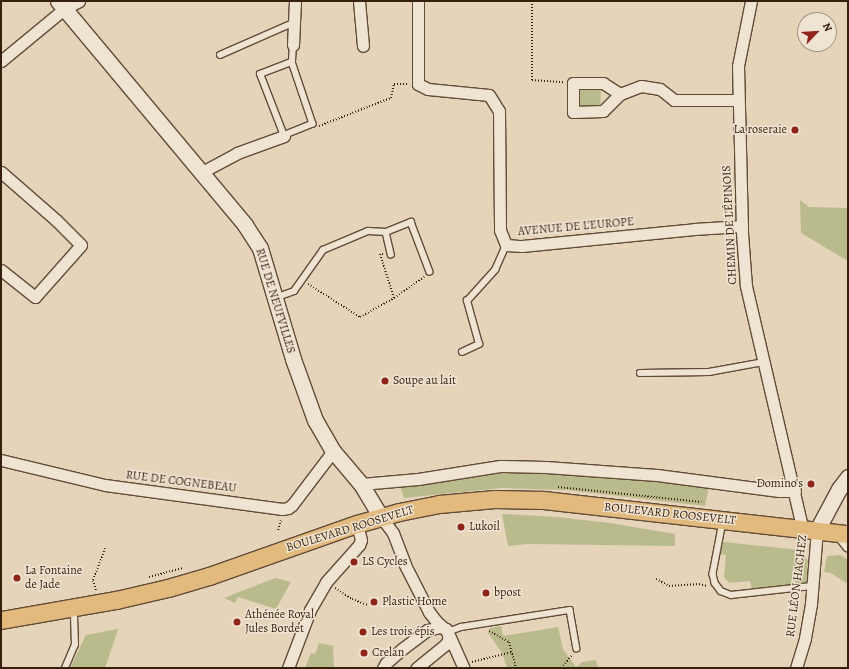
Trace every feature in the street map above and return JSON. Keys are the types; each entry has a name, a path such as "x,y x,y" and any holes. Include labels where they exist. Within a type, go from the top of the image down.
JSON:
{"main road":[{"name":"RUE DE NEUFVILLES","path":"61,5 202,172 245,225 260,248 293,359 315,420 333,451 361,484 381,517"},
{"path":"810,529 848,477"},
{"name":"BOULEVARD ROOSEVELT","path":"1,620 74,607 185,584 357,524 439,504 496,499 568,502 810,529 845,537"}],"street":[{"path":"1,61 61,5 79,1"},
{"path":"293,45 295,1"},
{"path":"359,1 363,46"},
{"path":"418,1 418,84"},
{"name":"CHEMIN DE L'ÉPINOIS","path":"751,1 738,66 742,226 746,286 795,491"},
{"path":"620,94 603,83 573,83 573,112 603,111 620,94 642,86 660,89 674,100 738,100"},
{"name":"AVENUE DE L'EUROPE","path":"418,84 428,89 489,95 499,111 500,230 506,245 522,246 694,229 742,226"},
{"path":"202,172 237,153 284,136"},
{"path":"1,172 56,220 82,246 34,297 1,270"},
{"name":"RUE DE COGNEBEAU","path":"1,460 105,486 288,508 333,451"},
{"path":"361,484 418,479 500,466 546,467 657,475 780,491 795,491"},
{"name":"RUE LÉON HACHEZ","path":"795,491 810,529 812,586 805,638 796,668"},
{"name":"RUE DE NEUFVILLES","path":"381,517 392,533 405,565 429,612"},
{"path":"288,668 310,610 326,582 360,545 361,540 357,524"},
{"path":"429,612 432,624 429,629"},
{"path":"429,612 448,632 463,666"},
{"path":"383,668 386,663 402,648 429,629 440,627 448,632"},
{"path":"416,668 444,647 448,641 448,632"}],"lane":[{"path":"220,54 293,23"},
{"path":"292,62 260,74 284,136 312,124 292,62 293,45"},
{"path":"275,298 294,291 323,250 368,231 386,232 411,222 430,272"},
{"path":"386,232 391,254"},
{"path":"462,352 479,344 467,301 495,270 506,245"},
{"path":"640,373 709,372 764,362"},
{"path":"724,520 713,574 718,588 732,595 812,586"},
{"path":"65,668 75,645 74,607"},
{"path":"448,632 477,625 570,610 577,648"}],"path":[{"path":"532,1 532,80 573,83"},
{"path":"312,124 321,127 391,98 394,84 418,84"},
{"path":"391,254 380,254 394,298"},
{"path":"302,280 360,317 394,298 430,272"},
{"path":"278,530 282,518"},
{"path":"98,602 93,580 105,548"},
{"path":"656,579 669,586 699,584 718,588"},
{"path":"326,582 352,599 368,605"},
{"path":"477,625 509,642 516,668"},
{"path":"561,668 577,648"},
{"path":"463,666 512,652"}],"green space":[{"path":"578,86 601,87 600,108 577,107"},
{"path":"800,200 809,207 848,208 848,261 801,233"},
{"path":"501,471 537,471 653,479 709,486 705,506 566,490 502,488 404,498 400,486"},
{"path":"502,514 557,517 610,523 675,534 675,546 527,544 508,546"},
{"path":"723,542 799,550 808,561 807,583 752,589 750,581 729,583 724,577 726,555 720,554"},
{"path":"840,555 848,560 848,580 846,583 831,573 824,572 827,556"},
{"path":"275,578 291,582 276,609 238,597 235,603 224,598"},
{"path":"501,626 503,636 558,627 563,649 576,667 582,662 596,660 598,668 507,668 502,653 488,633 490,628"},
{"path":"118,629 105,668 70,668 86,635"},
{"path":"319,643 333,646 334,668 305,668 311,653 315,654"}],"place":[{"name":"La roseraie","path":"795,130"},
{"name":"Soupe au lait","path":"385,381"},
{"name":"Domino's","path":"811,484"},
{"name":"Lukoil","path":"461,527"},
{"name":"LS Cycles","path":"354,562"},
{"name":"La Fontaine de Jade","path":"17,578"},
{"name":"bpost","path":"486,593"},
{"name":"Plastic Home","path":"374,602"},
{"name":"Athénée Royal Jules Bordet","path":"237,622"},
{"name":"Les trois épis","path":"363,632"},
{"name":"Crelan","path":"364,653"}]}
